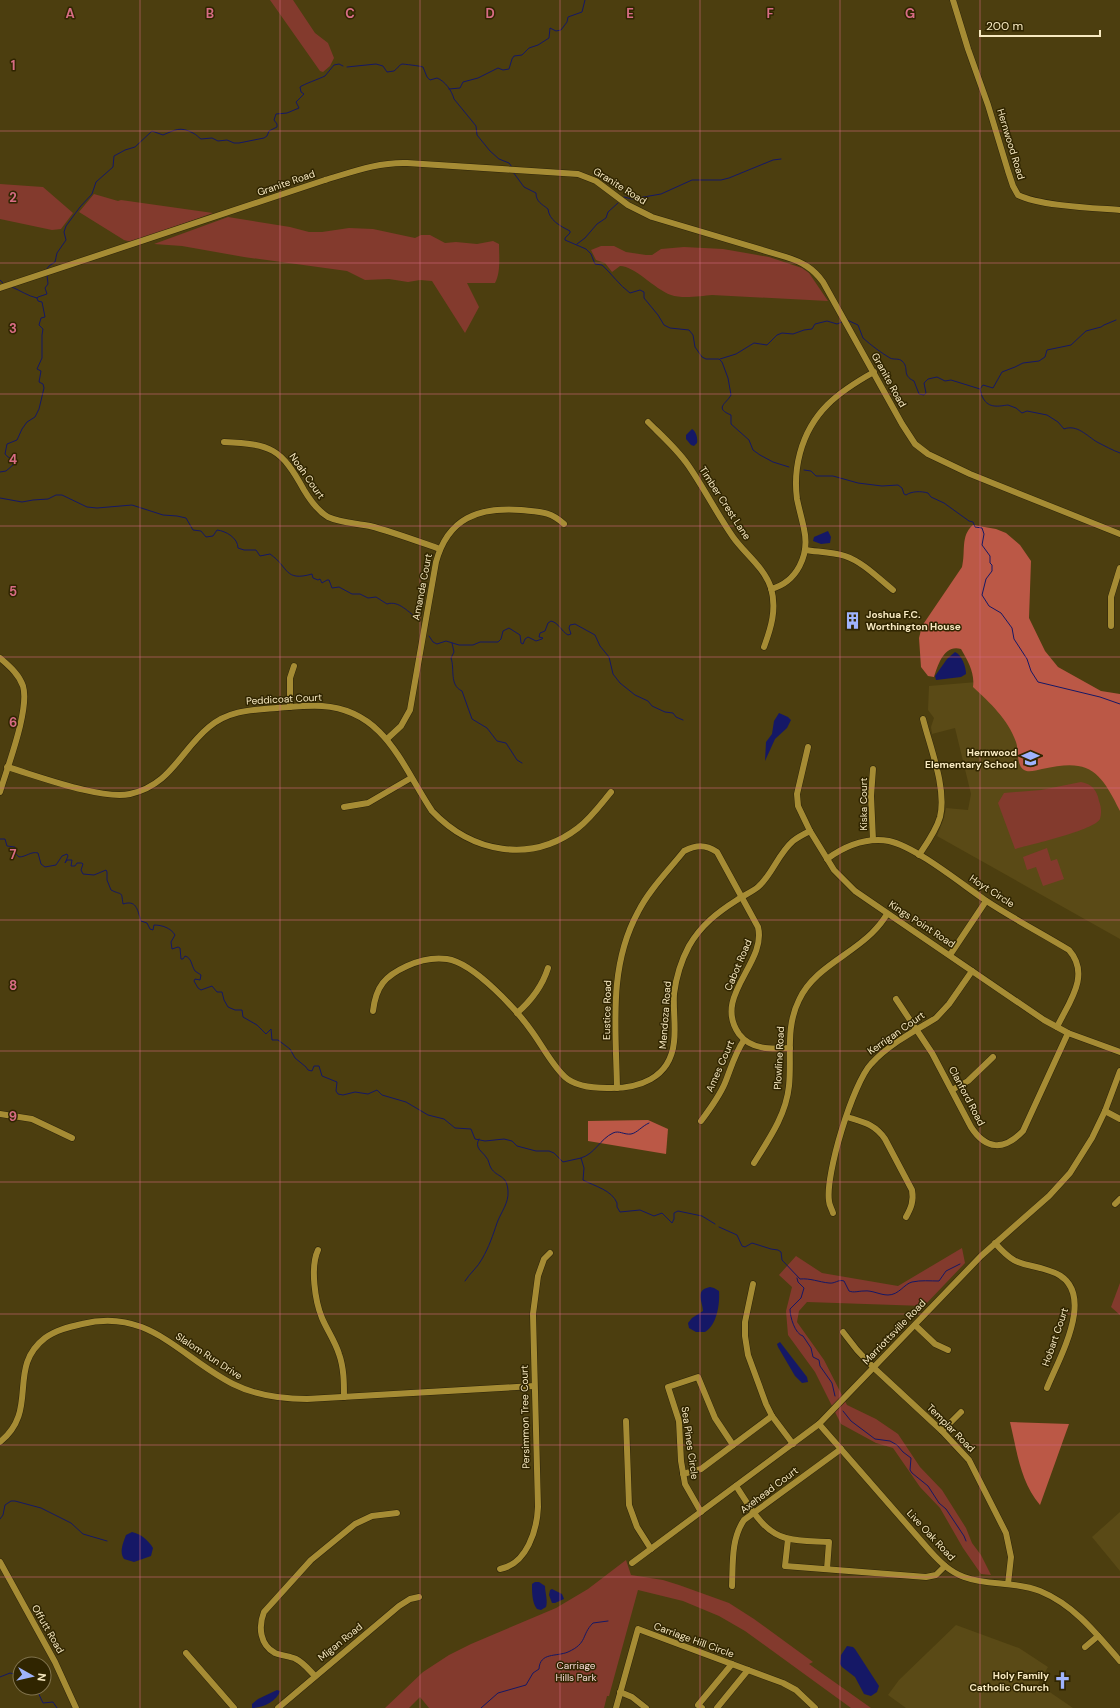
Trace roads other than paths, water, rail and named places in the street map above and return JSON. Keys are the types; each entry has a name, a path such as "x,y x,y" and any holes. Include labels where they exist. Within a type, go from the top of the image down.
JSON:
{"street":[{"name":"Hernwood Road","path":"953,0 1008,171 1018,195 1034,200 1053,203 1120,210"},
{"name":"Granite Road","path":"0,288 325,180 375,165 395,163 578,174 596,182 628,206 646,214 806,264 823,282 909,436 925,452 970,474 1120,534"},
{"path":"771,589 782,585 792,577 801,564 805,550 804,529 796,485 798,463 804,441 817,417 832,400 849,386 874,372"},
{"name":"Timber Crest Lane","path":"648,422 671,444 687,463 733,538 764,573 771,589 774,602 774,616 764,647"},
{"name":"Noah Court","path":"224,442 263,446 280,455 293,470 311,502 328,516 338,521 370,526 440,549"},
{"name":"Amanda Court","path":"387,739 401,726 410,710 436,562 440,549 456,525 472,516 489,510 509,509 544,512 554,515 564,524"},
{"path":"805,550 832,553 848,557 863,566 893,590"},
{"path":"1111,626 1111,597 1120,568"},
{"path":"0,658 17,674 22,682 25,695 22,716 0,792"},
{"path":"290,707 290,678 294,666"},
{"name":"Peddicoat Court","path":"8,767 100,793 118,795 130,794 147,788 164,778 203,732 222,718 244,710 323,706 344,710 363,719 387,739 432,811 452,829 474,842 500,849 524,849 537,847 558,840 579,828 611,792"},
{"path":"919,855 933,834 942,807 941,786 923,719"},
{"name":"Kings Point Road","path":"808,747 797,801 800,812 826,859 834,870 855,891 887,914 1057,1027 1068,1033 1120,1052"},
{"name":"Kiska Court","path":"873,769 870,796 873,840"},
{"path":"344,807 368,803 411,778"},
{"name":"Mendoza Road","path":"373,1011 375,998 389,975 425,959 449,959 464,965 501,996 532,1031 558,1070 569,1080 595,1087 617,1088 631,1087 648,1081 665,1066 673,1050 674,994 685,955 698,932 720,910 757,888 765,880 791,842 810,831"},
{"name":"Hoyt Circle","path":"826,859 848,845 873,840 894,843 919,855 986,901 1069,950 1076,957 1079,972 1076,988 1057,1027"},
{"name":"Cabot Road","path":"665,874 684,852 695,847 708,846 721,858 755,918 760,933 758,949 738,985 733,1003 733,1021 744,1040"},
{"name":"Eustice Road","path":"617,1088 615,1001 619,966 628,933 638,912 665,874"},
{"path":"950,955 986,901"},
{"name":"Plowline Road","path":"754,1163 783,1112 789,1088 789,1033 793,1015 800,998 817,976 872,934 887,914"},
{"path":"517,1013 528,1004 536,994 548,968"},
{"name":"Kerrigan Court","path":"833,1212 828,1201 829,1180 834,1157 853,1096 865,1071 880,1055 936,1018 943,1011 972,971"},
{"name":"Clanford Road","path":"896,999 932,1053 977,1137 991,1145 1008,1143 1015,1139 1023,1131 1068,1033"},
{"path":"744,1040 764,1049 790,1048"},
{"name":"Ames Court","path":"701,1121 718,1097 725,1083 736,1051 744,1040"},
{"path":"952,1090 968,1081 993,1056"},
{"name":"Marriottsville Road","path":"632,1563 819,1424 995,1243 1041,1204 1063,1181 1085,1150 1105,1111 1120,1071"},
{"path":"1105,1111 1120,1119"},
{"path":"0,1114 32,1119 72,1138"},
{"path":"847,1117 870,1124 880,1132 885,1139 912,1190 912,1205 906,1217"},
{"name":"Hobart Court","path":"995,1243 1006,1255 1018,1263 1050,1270 1061,1276 1068,1283 1073,1292 1076,1306 1074,1319 1047,1388"},
{"path":"318,1250 314,1267 317,1301 323,1319 340,1355 344,1377 344,1397"},
{"name":"Persimmon Tree Court","path":"500,1569 511,1565 524,1552 532,1537 536,1524 538,1507 534,1386 534,1302 541,1266 544,1259 550,1253"},
{"path":"753,1284 745,1322 748,1355 772,1416 793,1444"},
{"name":"Slalom Run Drive","path":"0,1442 10,1433 19,1418 22,1407 25,1370 34,1349 46,1337 55,1332 98,1320 120,1320 150,1330 223,1379 255,1393 292,1399 534,1386"},
{"path":"915,1325 935,1344 948,1350"},
{"name":"Templar Road","path":"843,1332 874,1368 942,1431 969,1460 1006,1534 1011,1557 1008,1584"},
{"name":"Sea Pines Circle","path":"701,1512 690,1495 683,1474 679,1421 668,1387 698,1377 715,1418 733,1445"},
{"path":"942,1431 961,1412"},
{"path":"683,1474 701,1469 772,1416"},
{"path":"626,1421 629,1505 637,1526 651,1549"},
{"name":"Live Oak Road","path":"819,1424 930,1552 945,1566 958,1575 969,1579 1029,1587 1059,1601 1078,1614 1120,1661"},
{"name":"Axehead Court","path":"732,1586 735,1540 738,1530 744,1520 841,1449"},
{"path":"736,1486 764,1525 774,1534 788,1539 829,1542 827,1569"},
{"path":"315,1676 301,1662 275,1653 267,1646 261,1632 261,1621 264,1612 311,1560 360,1520 372,1516 396,1513"},
{"path":"788,1539 786,1566 926,1578 936,1575 945,1566"},
{"name":"Offutt Road","path":"0,1562 55,1662 76,1708"},
{"name":"Migan Road","path":"278,1708 399,1606 410,1599 419,1598"},
{"name":"Carriage Hill Circle","path":"616,1708 638,1629 790,1686 815,1708"},
{"path":"1085,1646 1098,1636"},
{"path":"186,1653 234,1708"},
{"path":"702,1708 698,1705 732,1664"},
{"path":"716,1708 748,1670"},
{"path":"620,1692 632,1697 646,1708"}],"waterway":[{"path":"449,89 460,88 463,82 478,78 498,68 503,70 509,69 514,56 522,55 529,48 538,45 549,38 550,28 556,31 561,30 567,22 568,17 582,12 585,0"},
{"path":"46,270 55,262 57,253 66,240 64,232 66,226 92,194 96,182 113,167 114,156 135,147 152,131 163,135 181,129 188,131 201,139 212,138 218,141 227,140 234,143 264,138 267,136 269,131 277,127 274,120 276,114 287,113 299,108 296,102 304,94 301,92 300,87 325,76 334,65 339,64 343,66"},
{"path":"347,67 376,64 383,66 387,72 394,71 402,64 423,67 427,77 430,80 437,78 443,81 448,87 454,99 476,126 477,135 490,151 499,159 509,163 512,167"},
{"path":"624,197 632,199 661,194 692,180 721,180 773,160 781,159"},
{"path":"513,172 524,187 536,193 538,201 548,209 550,216 559,225 570,231 565,240 586,249 591,254 595,264 602,265 622,287 630,293 640,290 644,292 644,298 664,325 670,328 689,330 693,335 695,347 702,357 706,359 719,359 722,362 728,378 731,395 722,408 731,415 731,424 749,440 753,450 773,462 789,467"},
{"path":"577,244 585,238 597,224 606,218 608,212 618,203"},
{"path":"37,298 47,294 45,288 48,284 47,275"},
{"path":"0,280 3,283"},
{"path":"0,472 6,471 13,465 13,460 5,454 7,444 17,440 27,422 35,417 39,409 44,388 43,384 39,382 41,371 37,369 42,358 43,329 39,325 41,318 45,317 42,302 38,301 37,298 12,287"},
{"path":"847,320 858,325 863,338 876,349 890,358 902,361 908,376 914,381 919,394 924,395 926,393 924,383 928,379 937,377 945,381 951,380 980,389 981,395 988,404 998,406 1008,405 1016,408 1022,413 1027,411 1047,415 1058,422 1064,429 1078,429 1097,442 1120,453"},
{"path":"980,389 983,385 993,388 1002,372 1023,363 1039,361 1045,357 1047,350 1071,345 1086,331 1101,327 1116,320"},
{"path":"720,359 736,354 754,343 767,345 777,335 782,333 793,334 812,329 815,324 827,321 837,324 842,322"},
{"path":"804,470 811,471 816,476 833,476 858,483 882,486 898,485 902,488 904,494 906,495 917,492 928,493 931,497 944,503 969,521 973,522 975,527 982,528 984,534 982,545 990,556 990,563 992,565 992,571 986,579 982,595 989,606 1001,613 1012,628 1014,639 1027,659 1031,671 1038,682 1100,697 1120,704"},
{"path":"0,498 22,502 48,499 56,495 62,495 87,507 97,508 132,505 163,515 186,518 193,530 201,531 206,537 213,536 217,530 228,533 234,538 238,548 244,550 256,550 260,556 270,554 291,575 303,576 312,574 313,578 318,580 320,579 322,583 329,580 332,588 339,587 352,594 360,594 368,598 376,597 387,604 391,603 400,605 418,619"},
{"path":"429,636 433,642 437,644 446,641 459,645 473,645 480,642 498,642 501,639 503,631 509,628 520,635 521,643 523,644 525,639 528,637 536,641 542,639 543,638 539,637 540,633 545,631 548,623 551,621 556,623 568,635 571,634 569,628 570,625 575,624 595,635 600,646 609,657 613,674 620,683 635,695 648,701 652,706 665,712 673,713 676,717 683,720"},
{"path":"452,643 454,652 451,658 455,685 462,691 472,719 487,728 497,741 506,743 517,760 522,763"},
{"path":"0,839 5,839 7,846 15,847 15,853 19,857 38,853 41,864 45,867 56,865 62,856 67,854 68,856 65,863 67,860 72,860 71,866 75,866 77,863 82,863 81,870 83,874 94,875 106,870 107,880 111,890 121,894 123,904 131,903 135,906 141,921 147,923 150,929 153,930 154,925 166,927 175,935 171,942 172,949 178,947 180,948 181,959 185,956 187,957 195,971 201,975 200,980 195,979 194,981 198,988 201,990 212,986 217,992 222,992 228,1007 235,1010 242,1010 243,1017 257,1025 266,1034 271,1029 272,1040 278,1040 290,1049 295,1058 308,1070 312,1071 314,1066 319,1066 322,1076 337,1082 336,1091 338,1094 343,1095 355,1092 368,1094 377,1090 382,1095 406,1102 428,1115 444,1119 455,1128 471,1129 475,1139 485,1141 504,1139 512,1141 517,1146 536,1151 549,1151 554,1153 563,1162 581,1158 584,1168 583,1180 611,1195 615,1199 620,1212 640,1210 654,1216 662,1213 672,1223 674,1213 678,1211 702,1216 715,1224"},
{"path":"581,1158 594,1150 604,1139 613,1133 617,1132 631,1134 649,1123"},
{"path":"465,1281 478,1265 491,1241 508,1195 506,1182 493,1171 487,1158 479,1149 477,1145 479,1139"},
{"path":"719,1227 737,1235 742,1246 745,1247 752,1243 778,1250 781,1252 782,1260 800,1279 831,1283 844,1281 851,1292 867,1291 892,1295 912,1282 939,1281 946,1271 960,1264"},
{"path":"797,1278 798,1282 804,1288 801,1298 790,1309 792,1321 795,1329 800,1335 803,1336 811,1348 813,1357 819,1360 820,1366 832,1383 835,1396"},
{"path":"843,1411 851,1421 875,1439 890,1441 897,1445 911,1458 910,1470 928,1486 939,1503 946,1509 966,1541"},
{"path":"0,1519 3,1515 5,1505 11,1501 15,1501 41,1508 71,1523 83,1534 107,1541"},
{"path":"481,1708 498,1693 526,1685 533,1673 539,1669 540,1664 545,1657 568,1652 574,1649 582,1642 589,1627 593,1623 608,1621"},
{"path":"0,1677 12,1673"},
{"path":"40,1696 43,1703 53,1702 57,1708"}],"place":[{"name":"Joshua F.C. Worthington House","path":"853,620"},
{"name":"Hernwood Elementary School","path":"1030,758"},
{"name":"Holy Family Catholic Church","path":"1062,1681"}],"park label":[{"name":"Carriage Hills Park","path":"576,1670"}]}
